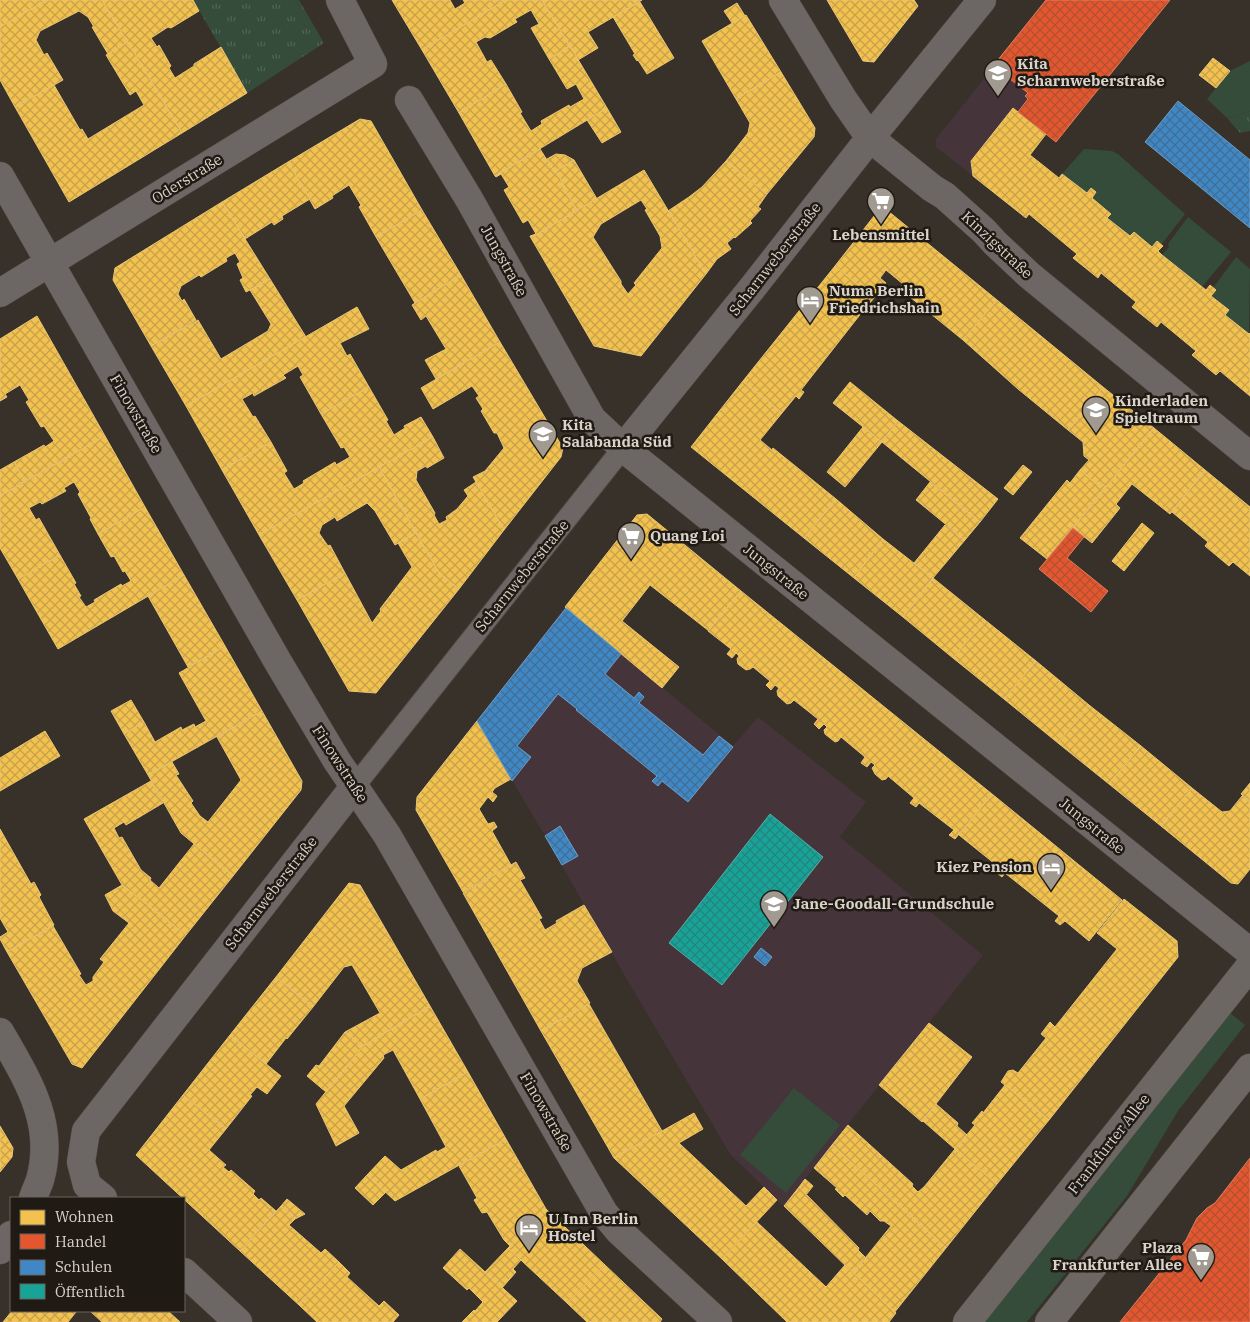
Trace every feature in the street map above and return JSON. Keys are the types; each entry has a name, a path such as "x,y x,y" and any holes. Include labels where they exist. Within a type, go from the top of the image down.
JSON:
{"main road":[{"name":"Frankfurter Allee","path":"968,1322 1250,966"},
{"path":"1049,1322 1250,1068"}],"street":[{"name":"Oderstraße","path":"0,293 373,64 340,0"},
{"name":"Kinzigstraße","path":"783,0 843,99 870,138 932,188 945,196 1029,275 1250,456"},
{"name":"Scharnweberstraße","path":"102,1197 87,1184 81,1162 86,1131 354,787 982,0"},
{"name":"Jungstraße","path":"409,100 469,199 592,419 623,448 1250,952"},
{"name":"Finowstraße","path":"0,176 282,670 354,787 387,835 604,1213 619,1230 718,1322"},
{"path":"0,1032 26,1077 36,1099 42,1124 45,1156 40,1180 33,1197"},
{"path":"0,1250 10,1236"},
{"path":"185,1273 238,1322"}],"shaded area":[{"name":"Kita Scharnweberstraße","path":"1032,18 1059,39 1020,87 1028,93 1025,96 1028,99 1018,112 1013,108 971,161 973,176 936,147 936,139"},
{"name":"Jane-Goodall-Grundschule","path":"565,607 733,746 758,717 866,802 840,837 983,955 783,1206 730,1154 477,721"}],"green space":[{"path":"193,0 299,0 324,43 247,93"},
{"path":"1250,61 1250,111 1227,118 1207,99 1230,71"},
{"path":"1250,111 1250,131 1240,133 1227,118"},
{"path":"1084,149 1112,151 1118,154 1185,214 1161,245 1152,247 1134,232 1130,236 1107,218 1111,214 1092,198 1096,192 1091,188 1087,193 1062,174"},
{"path":"1188,217 1231,252 1202,287 1162,255"},
{"path":"1236,257 1250,269 1249,334 1225,315 1229,310 1211,296 1216,290 1213,288"},
{"path":"1229,1012 1245,1025 1178,1111 1127,1196 1027,1322 983,1322"},
{"path":"794,1088 840,1125 786,1193 740,1155"}],"building: Wohnen":[{"path":"0,0 47,0 0,27"},
{"path":"47,0 102,0 128,42 108,54 88,17 79,11 40,31 36,40 44,55 47,53 63,80 15,107 0,80 0,27"},
{"path":"102,0 193,0 199,11 151,38 157,47 159,45 171,66 169,68 175,78 221,47 247,93 182,133"},
{"path":"392,0 450,0 455,9 465,3 463,0 506,0 422,50"},
{"path":"506,0 542,0 570,46 549,59 531,28 539,24 531,10 515,19 517,22 490,38 485,37 476,42 487,62 491,60 506,84 459,113 422,50"},
{"path":"542,0 642,0 588,32 598,48 578,60"},
{"path":"827,0 914,0 918,6 874,62 863,61"},
{"path":"640,2 674,58 647,74 633,55 635,54 613,17"},
{"path":"737,3 745,16 732,23 724,11"},
{"path":"746,15 781,72 736,99 702,41"},
{"path":"128,42 182,133 69,202 15,107 54,85 80,130 82,129 88,139 144,105 136,91 130,95 106,55"},
{"path":"570,46 607,108 495,176 459,113 506,84 531,131 542,124 541,121 584,99 576,84 567,89 549,59"},
{"path":"1213,58 1230,71 1216,88 1199,75"},
{"path":"781,72 815,128 814,137 767,194 726,161 748,133 750,123 736,99"},
{"path":"607,108 621,132 602,143 587,120"},
{"path":"1013,108 1046,134 1030,155 1059,178 1062,174 1087,193 1091,188 1096,192 1092,198 1111,214 1107,218 1130,236 1134,232 1152,247 1157,241 1163,246 1158,251 1162,255 1206,290 1210,285 1216,290 1211,296 1229,310 1225,315 1250,333 1250,396 1220,371 1216,375 1192,355 1196,351 1161,322 1157,327 1132,307 1136,302 1101,273 1098,278 1073,258 1077,254 1029,214 1026,218 973,176 971,161"},
{"path":"360,119 371,121 422,210 376,237 349,185 315,209 288,162"},
{"path":"540,149 554,171 556,171 577,210 531,238 530,236 536,234 528,220 523,223 504,190 509,187 501,174 495,176"},
{"path":"556,154 565,155 574,160 554,171 547,159"},
{"path":"574,160 597,199 577,210 556,171"},
{"path":"726,161 767,194 758,207 761,209 750,221 752,223 727,243 731,249 717,259 706,274 668,211 702,187"},
{"path":"288,162 310,199 282,216 283,219 274,225 272,222 245,239 222,202"},
{"path":"644,170 706,274 641,356 594,346 531,238","holes":["641,200 647,209 645,210 660,236 662,248 634,283 636,285 628,294 593,237 601,224"]},
{"path":"222,202 270,279 246,292 240,280 243,278 237,264 240,262 235,253 226,258 227,261 201,277 199,275 181,286 178,294 182,301 184,299 196,320 151,346 113,280 115,268"},
{"path":"422,210 461,275 415,303 376,237"},
{"path":"878,211 888,211 997,300 963,340 899,288 903,284 886,270 880,278 886,283 874,298 835,266"},
{"path":"835,266 874,298 869,304 872,306 869,309 866,307 801,390 804,392 799,399 796,396 782,413 743,381"},
{"path":"461,275 500,342 436,379 425,360 446,349 426,316 421,320 412,305"},
{"path":"270,279 306,337 186,406 151,346 198,320 221,359 268,331 271,324 250,290"},
{"path":"997,300 1103,387 1068,430 963,340"},
{"path":"357,307 369,329 340,343 347,356 350,354 369,387 321,414 300,377 303,375 298,366 283,375 286,378 254,396 253,393 242,399 271,442 222,470 186,406"},
{"path":"37,316 105,436 25,481 14,462 54,441 44,426 41,427 26,402 29,400 20,385 5,394 7,397 0,401 0,339"},
{"path":"500,342 563,448 561,457 504,530 473,477 485,471 504,448 497,433 494,433 481,411 483,409 476,398 479,396 472,386 433,409 421,388"},
{"path":"743,381 782,413 760,440 772,450 773,448 836,499 804,538 691,447"},
{"path":"850,382 898,421 882,442 833,403"},
{"path":"369,387 388,420 386,421 394,435 405,428 404,426 421,417 433,437 259,535 222,470 271,442 287,471 284,473 294,489 304,483 303,481 335,462 336,465 350,457 344,447 341,448 321,414"},
{"path":"1103,387 1154,428 1106,487 1099,482 1096,484 1080,470 1089,460 1084,456 1083,442 1068,430"},
{"path":"898,421 998,499 980,522 882,442"},
{"path":"863,427 882,442 845,487 827,472"},
{"path":"1154,428 1205,470 1170,514 1132,484 1116,504 1120,508 1092,543 1073,528"},
{"path":"105,436 145,507 98,534 74,482 64,488 66,491 42,504 40,502 29,508 36,520 39,518 60,555 18,579 0,548 0,496"},
{"path":"433,437 444,458 427,468 426,466 417,471 416,480 435,513 434,515 439,524 447,520 446,517 457,509 468,496 464,490 476,482 504,530 459,589 439,573 379,467"},
{"path":"14,462 25,481 0,496 0,470"},
{"path":"1023,465 1032,472 1013,495 1004,488"},
{"path":"379,467 416,533 395,545 375,511 367,503 337,521 335,517 322,525 319,533 328,546 330,545 345,573 297,600 259,535"},
{"path":"1080,470 1096,484 1099,482 1106,487 1047,559 1020,538 1067,480 1070,483"},
{"path":"1205,470 1250,507 1250,576 1233,562 1229,566 1205,546 1208,542 1172,512"},
{"path":"930,482 980,522 965,540 916,500"},
{"path":"836,499 883,539 854,578 804,538"},
{"path":"145,507 184,575 58,649 18,579 60,555 76,583 74,584 81,596 79,597 86,607 95,602 94,600 121,584 122,586 131,581 125,571 123,572 114,556 111,557 98,534"},
{"path":"647,514 741,591 709,631 650,585 622,621 679,667 662,688 565,607 637,515"},
{"path":"1142,523 1154,533 1124,571 1112,561"},
{"path":"945,525 965,540 933,578 914,563"},
{"path":"416,533 439,573 459,589 376,693 349,691 297,600 345,573 372,623 381,611 380,609 412,567 398,543"},
{"path":"883,539 933,578 903,617 854,578"},
{"path":"184,575 225,646 188,667 148,596"},
{"path":"933,578 985,620 953,658 903,617"},
{"path":"741,591 992,794 955,839 949,835 954,830 919,803 916,807 910,803 914,798 888,776 882,780 875,774 872,768 875,765 871,762 867,767 861,763 865,757 841,737 835,742 825,734 824,730 827,727 824,724 819,729 814,724 818,719 794,700 787,704 778,696 777,691 779,688 775,685 771,690 766,685 770,681 753,667 746,670 738,664 737,659 739,656 736,653 732,658 727,654 731,649 708,631"},
{"path":"985,620 1036,661 1004,699 953,658"},
{"path":"225,646 262,711 148,775 124,734 144,722 155,742 181,727 182,730 194,724 195,727 206,721 179,673"},
{"path":"1036,661 1089,705 1058,743 1004,699"},
{"path":"131,700 144,722 124,734 111,711"},
{"path":"1089,705 1141,746 1109,784 1058,743"},
{"path":"262,711 302,781 301,790 233,876 181,833 148,775 172,762 179,774 176,775 193,801 191,803 200,816 208,822 241,780 217,737"},
{"path":"477,721 511,779 495,788 492,792 497,796 493,802 488,797 479,809 488,824 494,822 497,827 492,831 511,865 463,892 416,810 417,797"},
{"path":"45,731 60,756 0,791 0,758"},
{"path":"1141,746 1192,788 1161,826 1109,784"},
{"path":"151,781 163,803 126,825 124,822 114,828 119,838 122,837 141,870 159,888 194,844 233,876 186,935 122,885 84,819"},
{"path":"1250,783 1250,802 1241,794"},
{"path":"1192,788 1222,812 1230,811 1242,796 1250,802 1250,869 1238,884 1231,883 1161,826"},
{"path":"992,794 1122,900 1089,941 1065,921 1060,925 1055,921 1059,916 1005,873 1002,877 997,873 1000,868 959,835"},
{"path":"0,829 31,884 34,882 41,895 39,897 54,925 7,952 0,939 0,937 8,932 0,918"},
{"path":"516,862 525,878 520,880 542,918 539,919 545,930 557,923 556,921 584,905 612,952 582,968 577,981 590,1003 541,1031 463,893"},
{"path":"349,883 360,885 430,1006 363,1046 345,1032 380,1013 352,965 344,967 313,1007 276,977"},
{"path":"122,885 186,935 82,1068 72,1064 7,952 53,926 86,985 93,981 93,977 104,962 100,959 129,923 113,911 105,895"},
{"path":"1124,899 1177,941 1178,957 1049,1120 1001,1082 1008,1071 1013,1070 1018,1073 1046,1038 1041,1034 1050,1022 1055,1027 1117,949 1097,933"},
{"path":"276,977 313,1007 266,1064 230,1035"},
{"path":"589,1004 662,1131 614,1158 541,1031"},
{"path":"430,1006 468,1072 420,1099 393,1050 383,1055 384,1058 344,1106 359,1133 336,1146 316,1104 363,1046"},
{"path":"929,1023 972,1057 922,1122 879,1085"},
{"path":"345,1032 363,1046 326,1092 307,1076 316,1065 319,1066"},
{"path":"230,1035 281,1076 267,1094 257,1087 226,1129 183,1095"},
{"path":"468,1072 506,1139 395,1201 367,1175 385,1156 401,1170 436,1150 437,1152 446,1147 420,1099"},
{"path":"1005,1085 1049,1120 997,1184 955,1149 975,1125 972,1123 982,1111 983,1113"},
{"path":"183,1095 226,1129 209,1150 226,1165 223,1167 229,1172 231,1170 255,1191 253,1194 259,1200 261,1198 276,1211 240,1251 185,1200 185,1197 182,1197 136,1155"},
{"path":"936,1104 958,1123 957,1126 967,1135 955,1149 923,1121"},
{"path":"694,1113 703,1129 679,1143 746,1206 764,1187 777,1200 722,1259 614,1158"},
{"path":"848,1125 913,1184 912,1186 918,1192 955,1149 997,1184 946,1248 832,1145"},
{"path":"0,1126 13,1148 12,1157 0,1172"},
{"path":"506,1139 546,1209 510,1246 504,1240 487,1212 482,1213 474,1200 477,1198 459,1166"},
{"path":"832,1145 946,1248 894,1313 853,1273 891,1226 884,1221 880,1221 870,1211 867,1215 845,1195 843,1197 835,1189 837,1188 814,1168"},
{"path":"367,1175 386,1192 373,1205 355,1188"},
{"path":"805,1179 813,1186 806,1195 799,1187"},
{"path":"799,1187 859,1248 858,1250 865,1257 853,1273 784,1206"},
{"path":"287,1199 305,1214 295,1219 281,1206"},
{"path":"281,1206 295,1219 289,1225 321,1253 325,1249 339,1262 299,1305 240,1251"},
{"path":"546,1209 605,1265 567,1303 508,1248"},
{"path":"757,1222 826,1287 845,1265 896,1313 889,1322 787,1322 722,1259"},
{"path":"508,1248 521,1260 513,1269 516,1272 502,1288 485,1272"},
{"path":"460,1249 517,1301 497,1322 462,1322 483,1302 469,1288 467,1290 443,1268"},
{"path":"339,1262 350,1273 347,1277 379,1306 384,1301 399,1315 393,1322 317,1322 299,1305"},
{"path":"605,1265 662,1319 660,1322 587,1322 567,1303"},
{"path":"11,1312 76,1312 68,1322 3,1322"},
{"path":"91,1312 141,1312 131,1322 102,1322"},
{"path":"141,1312 169,1312 180,1322 131,1322"}],"building: Handel":[{"path":"1046,0 1170,0 1056,142 1018,112 1028,99 1025,96 1028,93 993,66"},
{"path":"1073,528 1084,537 1067,558 1108,591 1091,612 1039,569"},
{"name":"Plaza Frankfurter Allee","path":"1250,1158 1250,1322 1120,1322 1186,1240 1197,1218 1215,1203"}],"building: Schulen":[{"path":"1178,101 1250,160 1250,228 1145,142"},
{"path":"566,608 621,654 605,674 634,698 639,692 644,697 639,703 703,755 719,736 733,747 688,802 662,781 658,786 652,781 657,776 558,694 517,746 531,757 512,781 477,721"},
{"path":"560,826 578,856 562,865 545,836"},
{"path":"761,948 772,957 765,966 754,957"}],"building: Öffentlich":[{"path":"770,814 823,857 722,985 669,943"}],"tram line":[{"path":"0,1021 21,1056 44,1105 50,1145 45,1185 41,1197"},
{"path":"0,1046 24,1091 30,1106 37,1138 37,1155 33,1182 26,1197"},
{"path":"0,1240 10,1226"},
{"path":"0,1263 10,1249"}],"place":[{"name":"Kita Scharnweberstraße","path":"998,97"},
{"name":"Lebensmittel","path":"881,225"},
{"name":"Numa Berlin Friedrichshain","path":"810,324"},
{"name":"Kinderladen Spieltraum","path":"1096,434"},
{"name":"Kita Salabanda Süd","path":"543,458"},
{"name":"Quang Loi","path":"631,560"},
{"name":"Kiez Pension","path":"1051,891"},
{"name":"Jane-Goodall-Grundschule","path":"774,928"},
{"name":"U Inn Berlin Hostel","path":"529,1252"},
{"name":"Plaza Frankfurter Allee","path":"1201,1281"}]}
